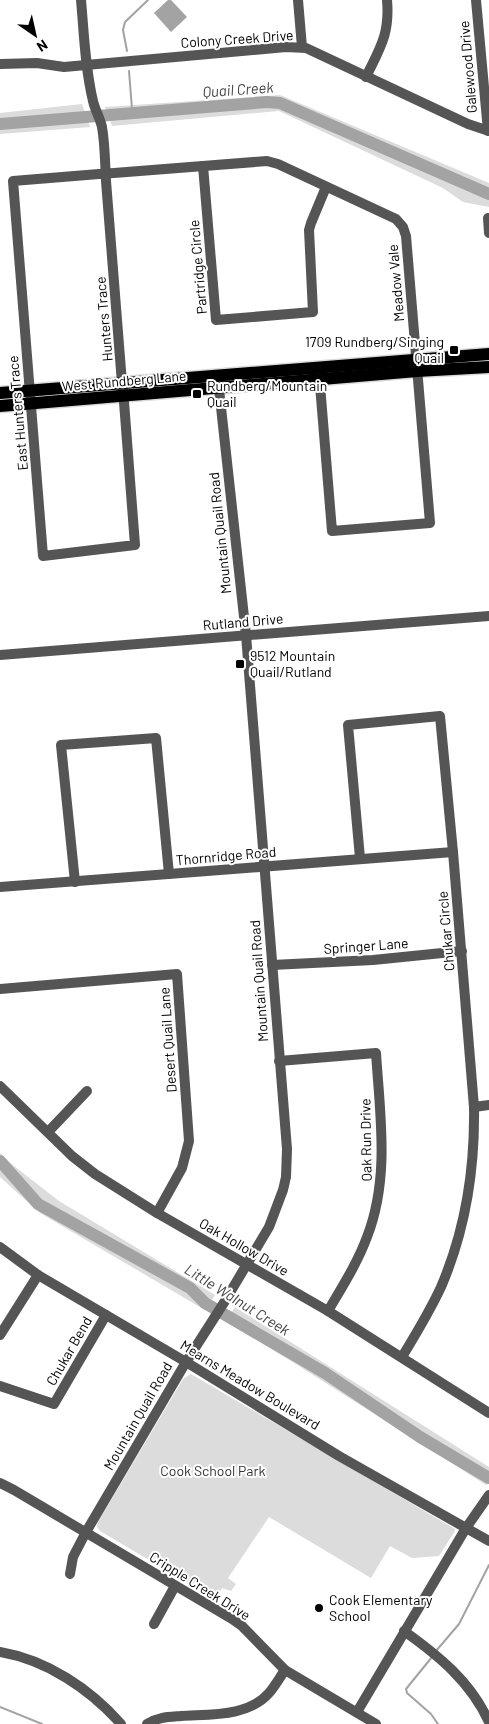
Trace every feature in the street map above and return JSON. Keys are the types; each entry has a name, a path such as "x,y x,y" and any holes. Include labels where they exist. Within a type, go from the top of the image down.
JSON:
{"main road":[{"name":"West Rundberg Lane","path":"0,406 31,397 122,383 218,382 416,365 489,354"},
{"name":"West Rundberg Lane","path":"416,365 489,367"},
{"name":"West Rundberg Lane","path":"0,393 31,397 124,396 218,382"}],"street":[{"name":"Hunters Trace","path":"43,556 135,545 106,174 101,126 93,101 87,65 81,0"},
{"path":"298,0 302,47"},
{"path":"366,77 387,31 387,0"},
{"name":"Galewood Drive","path":"476,0 488,131"},
{"name":"Colony Creek Drive","path":"0,64 37,63 64,67 302,47 325,56 468,124 488,131"},
{"name":"Meadow Vale","path":"106,174 267,160 393,218 401,224 404,230 430,523 332,531 319,374"},
{"name":"Partridge Circle","path":"203,166 216,320 313,312 310,230 311,223 326,187"},
{"name":"East Hunters Trace","path":"43,556 13,181 106,174"},
{"path":"488,218 489,232"},
{"name":"Mountain Quail Road","path":"70,1574 73,1557 86,1532 275,1216 286,1177 287,1149 246,635 218,382"},
{"name":"Rutland Drive","path":"0,655 489,616"},
{"name":"Chukar Circle","path":"360,858 348,725 440,716 462,951 474,1107 474,1144 472,1173 461,1230 440,1287 402,1357"},
{"path":"75,882 61,745 156,738 169,874"},
{"name":"Thornridge Road","path":"0,887 453,852"},
{"name":"Springer Lane","path":"272,965 373,960 462,951"},
{"name":"Desert Quail Lane","path":"0,989 177,974 189,1140 182,1168 157,1213"},
{"name":"Oak Run Drive","path":"279,1061 376,1053 382,1144 380,1193 372,1223 361,1252 328,1311"},
{"name":"Oak Hollow Drive","path":"0,1086 83,1166 157,1213 328,1311 489,1413"},
{"path":"48,1132 87,1091"},
{"path":"474,1107 489,1105"},
{"name":"Mearns Meadow Boulevard","path":"0,1247 38,1275 186,1362 339,1456 489,1541"},
{"path":"0,1334 38,1275"},
{"name":"Chukar Bend","path":"0,1386 54,1404 106,1315"},
{"name":"Cripple Creek Drive","path":"0,1483 86,1532 242,1626 284,1670 376,1724"},
{"path":"357,1712 466,1528 489,1495"},
{"path":"154,1624 175,1586"},
{"path":"404,1631 433,1652 467,1686 487,1710 489,1722"},
{"path":"0,1652 39,1664 72,1681 98,1701 121,1724"},
{"path":"147,1724 159,1718 232,1712 247,1708 259,1702 270,1692 284,1670"}],"green space":[{"path":"280,95 489,183 489,207 463,202 443,188 279,111 112,126 105,107"},
{"path":"82,104 90,127 0,134 0,113"},
{"path":"0,1153 59,1201 215,1295 205,1310 40,1213 0,1177"},
{"path":"235,1307 489,1467 489,1481 486,1485 226,1322"},
{"name":"Cook School Park","path":"191,1374 455,1529 439,1556 412,1558 390,1546 371,1578 269,1517 228,1578 236,1584 231,1591 222,1588 215,1599 100,1531 97,1527 98,1522 183,1379"}],"shaded area":[{"path":"168,0 171,0 187,17 171,32 154,13"}],"waterway":[{"path":"127,51 123,30 125,22 148,0"},
{"path":"129,71 132,109 129,114"},
{"name":"Quail Creek","path":"0,124 267,102 280,103 489,194"},
{"name":"Little Walnut Creek","path":"0,1161 38,1204 190,1288 205,1303 325,1373 420,1437 489,1478"},
{"path":"436,1651 459,1624 489,1565"},
{"path":"432,1657 406,1689 407,1693 431,1714 438,1724"},
{"path":"0,1707 42,1724"}],"place":[{"name":"1709 Rundberg/Singing Quail","path":"454,350"},
{"name":"Rundberg/Mountain Quail","path":"197,394"},
{"name":"9512 Mountain Quail/Rutland","path":"240,664"},
{"name":"Cook Elementary School","path":"319,1608"}]}
